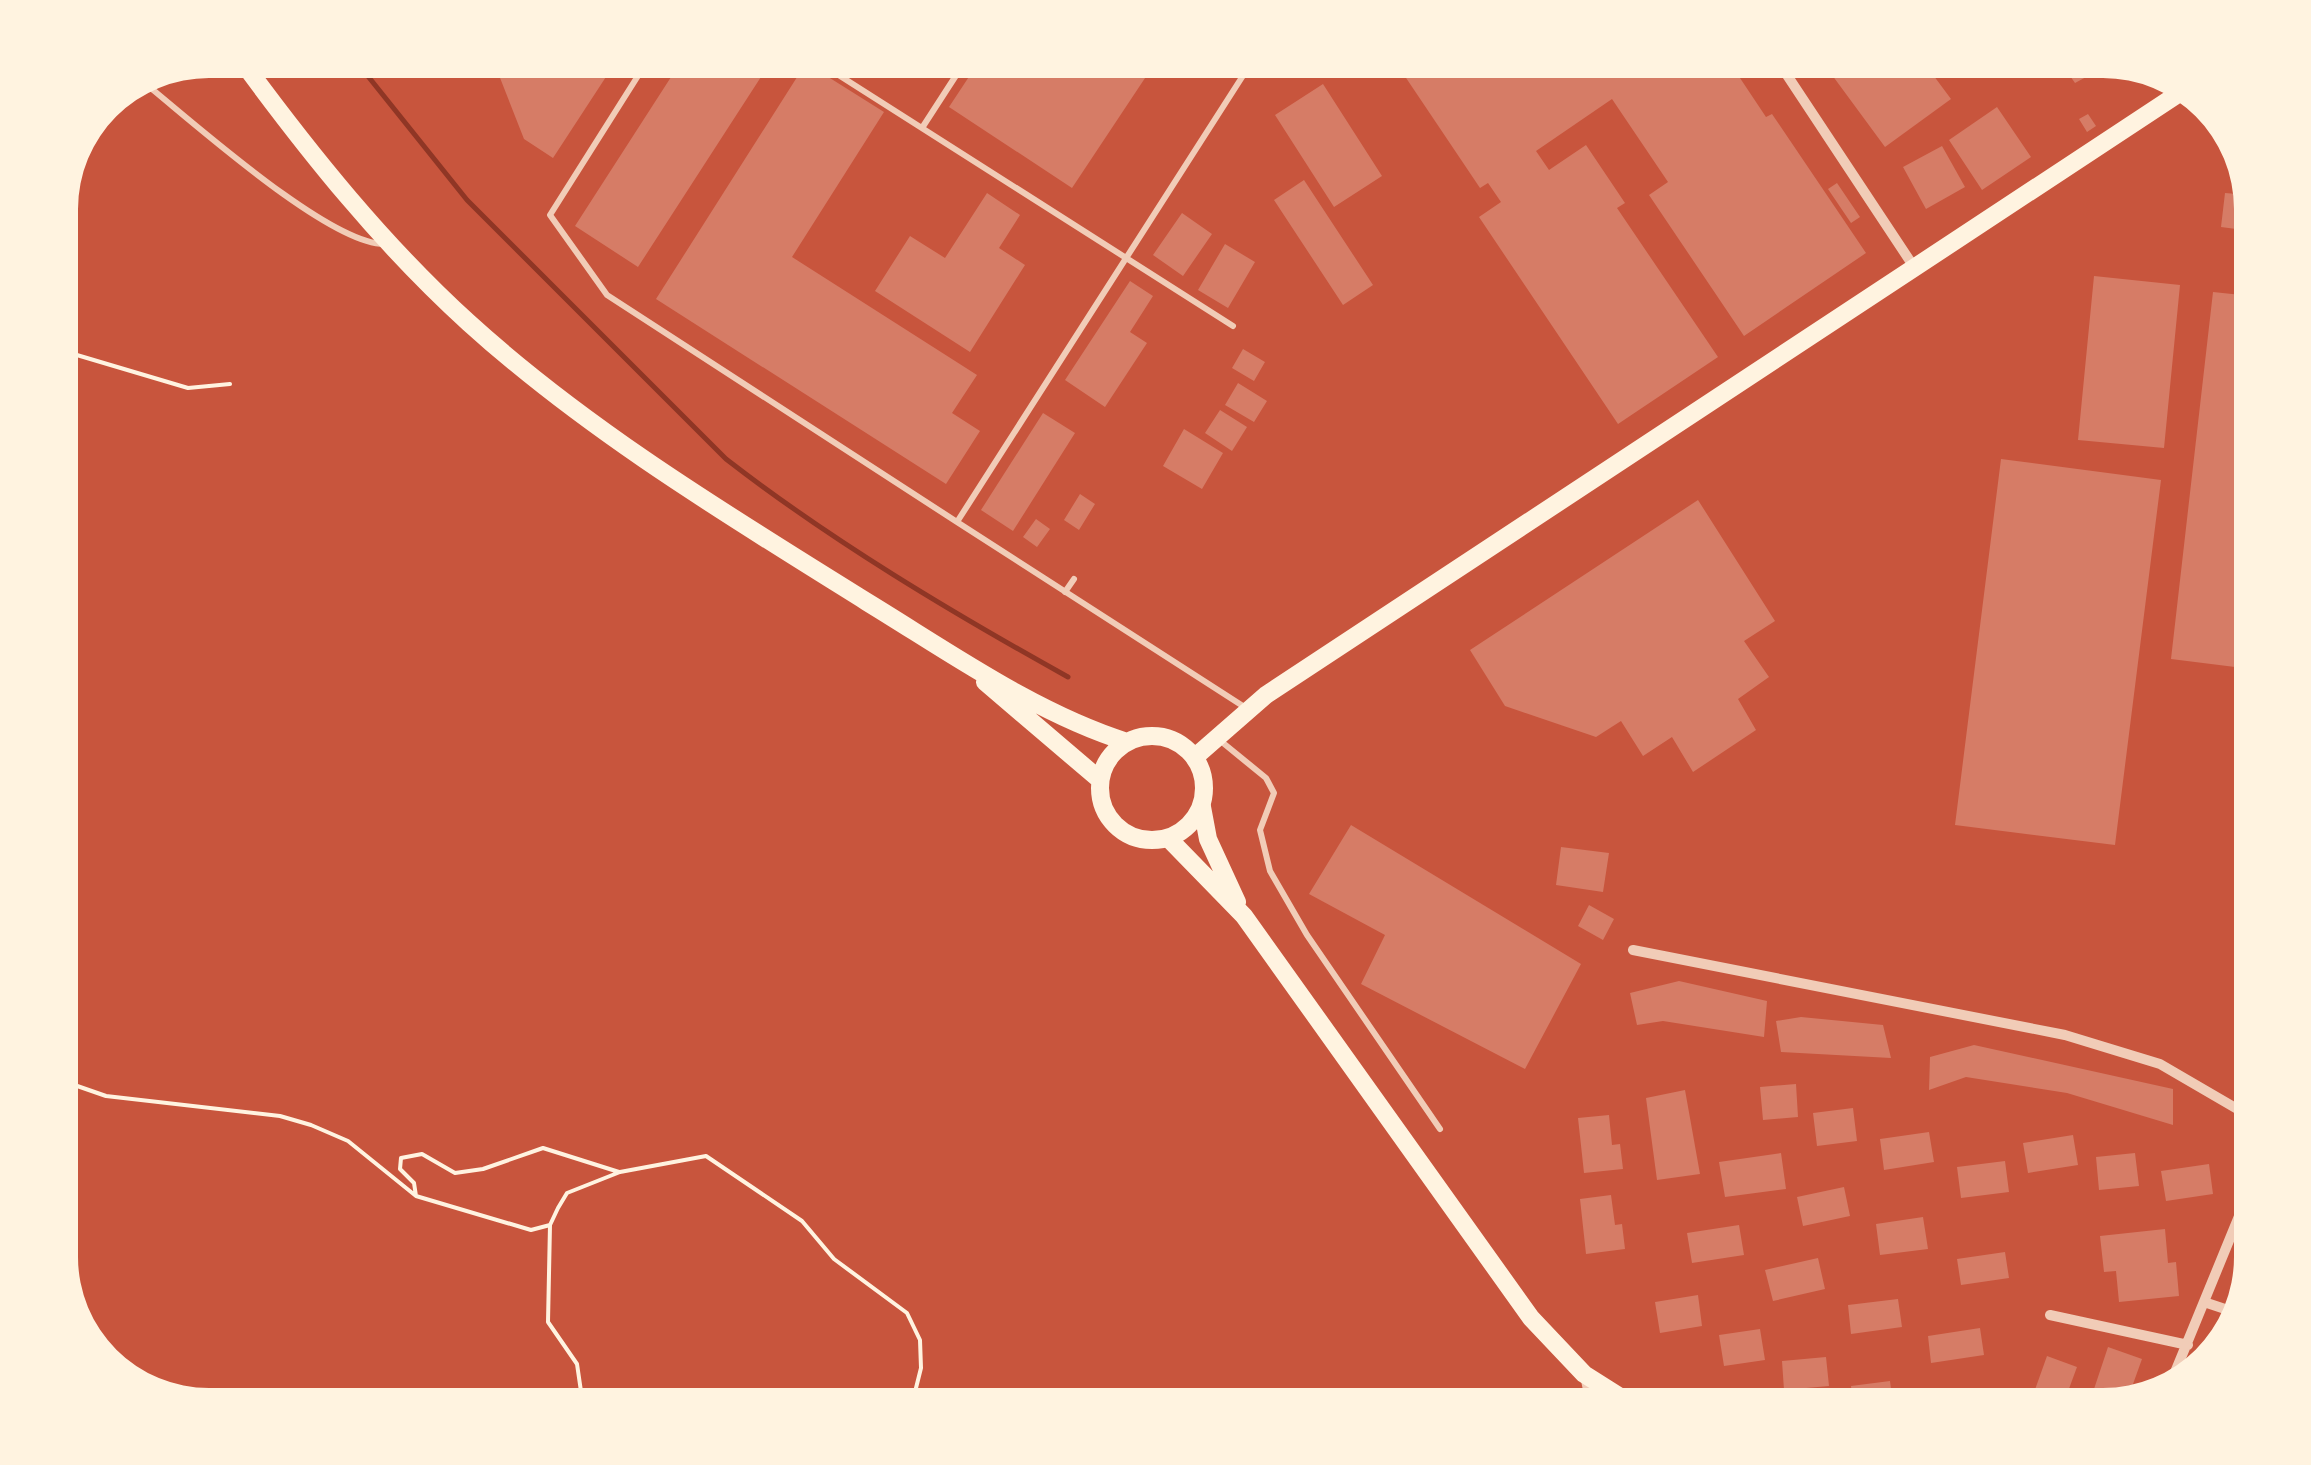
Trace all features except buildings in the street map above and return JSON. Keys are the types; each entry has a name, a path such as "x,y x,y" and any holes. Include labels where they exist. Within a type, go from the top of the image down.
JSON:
{"main road":[{"path":"254,78 314,158 390,244 468,322 543,384 666,472 950,653 1096,732 1127,742"},
{"path":"1195,757 1247,709 2172,98"},
{"path":"950,653 1100,780"},
{"path":"1202,808 1189,827 1169,839 1134,838 1118,829 1100,798 1100,780 1114,752 1145,736 1164,736 1195,757 1203,773 1202,808 1208,838 1244,916"},
{"path":"1169,839 1244,916 1531,1318 1584,1374 1603,1388"}],"street":[{"path":"1789,78 1914,267"},
{"path":"1633,950 2065,1035 2160,1064 2234,1107"},
{"path":"2180,1361 2234,1232"},
{"path":"2207,1303 2223,1308"},
{"path":"2050,1315 2188,1344"},
{"path":"1584,1374 1587,1388"}],"lane":[{"path":"637,78 550,215 607,295 1247,709"},
{"path":"843,78 1232,326"},
{"path":"922,128 954,78"},
{"path":"957,522 1242,78"},
{"path":"153,90 342,232 374,244 390,244"},
{"path":"1065,592 1074,579"},
{"path":"1216,738 1266,778 1274,793 1260,830 1270,871 1307,935 1440,1129"}],"path":[{"path":"78,355 188,388 230,384"},
{"path":"78,1086 106,1096 231,1109 311,1125 348,1141 416,1196 531,1230 550,1225"},
{"path":"416,1196 414,1184 400,1169 401,1158 422,1154 455,1173 483,1169 543,1148 620,1172"},
{"path":"580,1388 577,1364 548,1322 550,1225 567,1193 620,1172 706,1156 802,1221 834,1259 907,1313 920,1340 921,1368 916,1388"}],"waterway":[{"path":"369,78 467,200 726,459 893,574 1068,677"}]}
